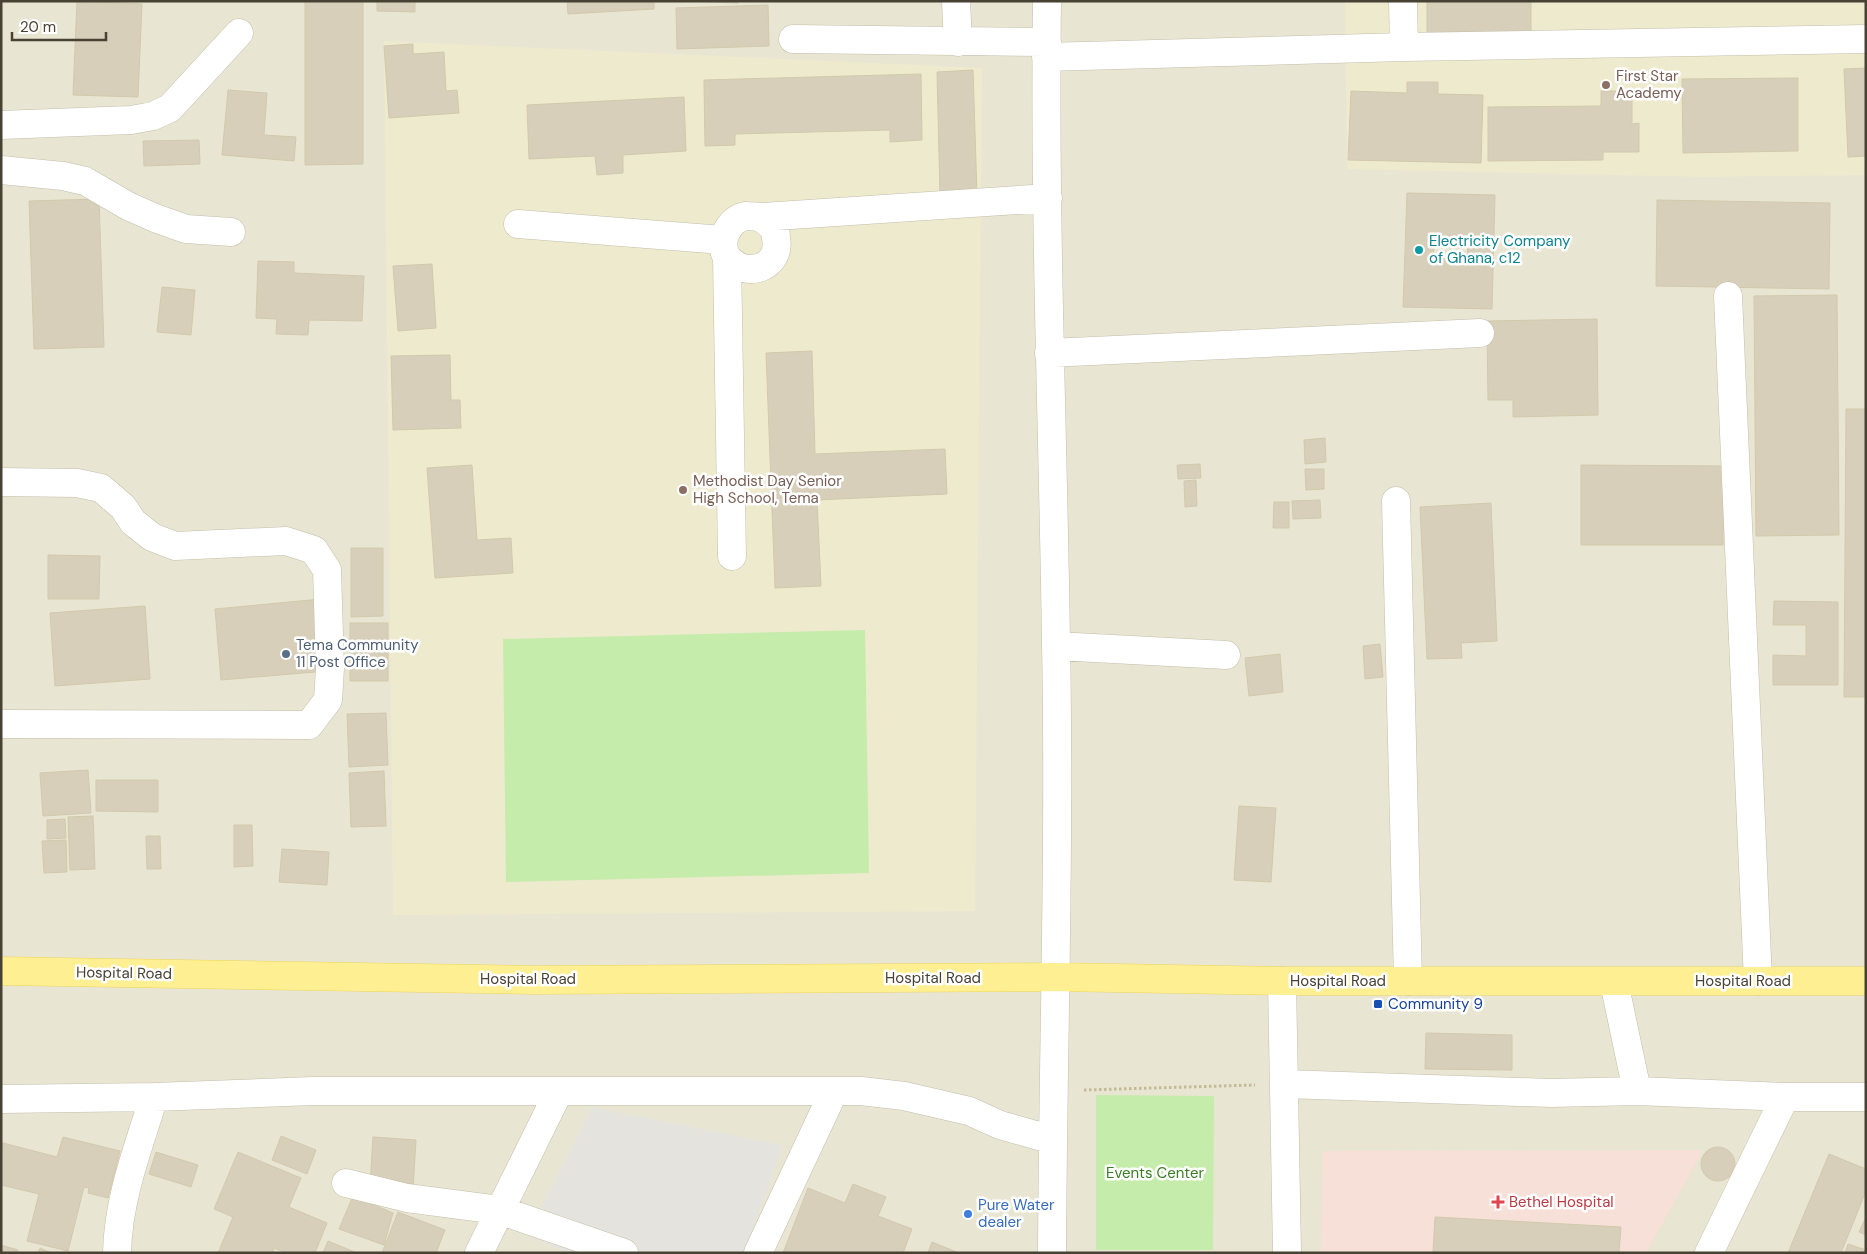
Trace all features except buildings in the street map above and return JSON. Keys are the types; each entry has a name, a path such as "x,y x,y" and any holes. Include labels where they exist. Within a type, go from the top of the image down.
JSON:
{"main road":[{"name":"Hospital Road","path":"1,971 534,980 1056,977 1282,981 1866,981"}],"street":[{"path":"956,1 958,42"},
{"path":"1048,1 1046,49 1056,646 1056,977 1052,1253"},
{"path":"1403,1 1404,47"},
{"path":"1,125 131,120 153,116 170,108 239,33"},
{"path":"793,40 958,42 1046,49 1404,47 1866,39"},
{"path":"1,170 63,176 85,181 128,206 186,229 231,232"},
{"path":"732,556 725,249 730,225 745,216 762,217 1048,198"},
{"path":"518,224 725,249 739,268 756,270 771,261 778,246 774,229 762,217"},
{"path":"1728,296 1758,981"},
{"path":"1050,353 1480,333"},
{"path":"1,482 77,483 101,488 123,507 134,522 152,537 175,546 286,540 314,550 327,570 330,668 328,700 309,725 1,724"},
{"path":"1396,501 1408,981"},
{"path":"1056,646 1226,655"},
{"path":"1282,981 1287,1253"},
{"path":"1614,982 1637,1091"},
{"path":"1285,1084 1551,1094 1637,1091 1785,1097 1866,1097"},
{"path":"1,1099 313,1091 861,1091 904,1096 969,1111 1000,1125 1053,1140"},
{"path":"479,1253 559,1091"},
{"path":"758,1253 834,1091"},
{"path":"117,1253 117,1233 126,1186 154,1096"},
{"path":"1709,1253 1785,1097"},
{"path":"346,1183 407,1198 499,1210 624,1253"}],"path":[{"path":"1053,1091 1285,1084"}],"shaded area":[{"path":"1,1 1866,1 1866,1253 1,1253"},
{"name":"First Star Academy","path":"1345,1 1866,1 1866,175 1705,177 1347,169"},
{"name":"Methodist Day Senior High School, Tema","path":"384,41 982,68 975,911 393,915"},
{"path":"592,1107 783,1145 744,1253 568,1253 527,1235"},
{"name":"Bethel Hospital","path":"1703,1150 1646,1253 1321,1253 1323,1151"}],"green space":[{"path":"865,630 869,873 506,882 503,639"},
{"name":"Events Center","path":"1096,1095 1214,1096 1213,1250 1096,1250"}],"place":[{"name":"First Star Academy","path":"1606,85"},
{"name":"Electricity Company of Ghana, c12","path":"1419,250"},
{"name":"Methodist Day Senior High School, Tema","path":"683,490"},
{"name":"Tema Community 11 Post Office","path":"286,654"},
{"name":"Community 9","path":"1378,1004"},
{"name":"Bethel Hospital","path":"1498,1202"},
{"name":"Pure Water dealer","path":"968,1214"}]}
